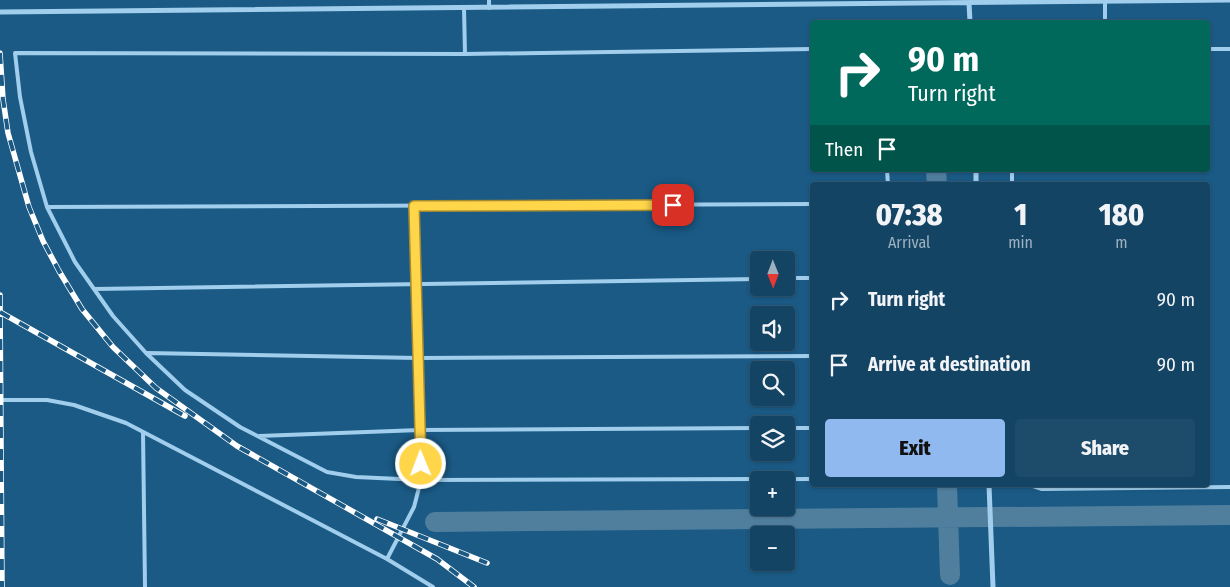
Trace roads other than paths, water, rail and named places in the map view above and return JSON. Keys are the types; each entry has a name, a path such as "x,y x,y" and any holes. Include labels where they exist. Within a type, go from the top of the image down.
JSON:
{"street":[{"path":"0,12 1230,0"},
{"path":"969,3 970,20"},
{"path":"989,487 993,587"}],"lane":[{"path":"489,0 489,8"},
{"path":"1105,2 1105,20"},
{"path":"464,8 465,54"},
{"path":"810,49 465,54 15,53 20,97 31,152 48,207 75,262 113,316 146,354 185,390 256,436 327,472 356,477 421,480 810,479"},
{"path":"1210,50 1230,49"},
{"path":"48,207 810,204"},
{"path":"387,559 414,507 421,480 414,206"},
{"path":"795,278 810,278"},
{"path":"94,289 750,279"},
{"path":"146,354 418,358 810,356"},
{"path":"0,400 47,400 74,405 126,423 387,559 433,587"},
{"path":"256,436 420,430 750,428"},
{"path":"795,428 810,428"},
{"path":"143,432 145,587"},
{"path":"1036,487 1042,489 1230,487"}],"waterway":[{"path":"936,172 937,182"},
{"path":"947,487 950,575"},
{"path":"435,522 1230,515"}],"railway":[{"path":"0,53 3,99 8,133 29,207 43,241 59,271 82,309 113,347 156,388 237,446 437,559 474,587"},
{"path":"0,295 2,587"},
{"path":"0,312 185,416"},
{"path":"377,519 487,563"}]}
